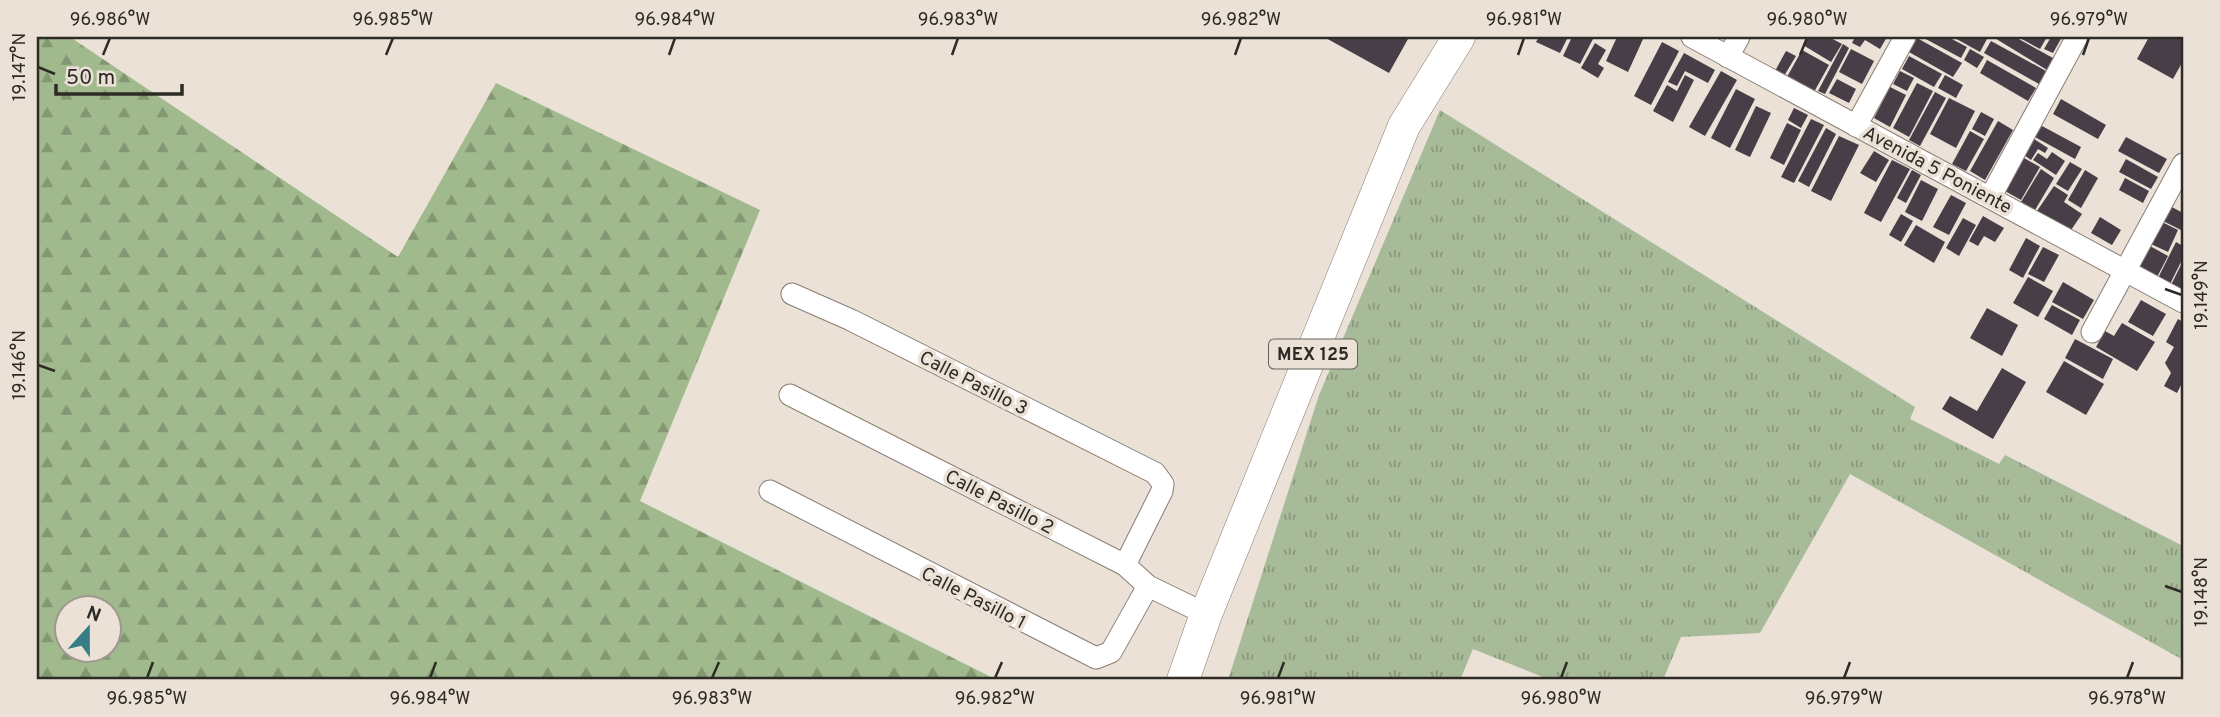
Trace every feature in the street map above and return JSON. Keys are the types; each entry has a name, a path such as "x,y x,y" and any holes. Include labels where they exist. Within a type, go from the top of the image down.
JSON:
{"main road":[{"name":"MEX 125","path":"1183,680 1206,614 1404,125 1459,37"}],"street":[{"name":"Avenida 5 Poniente","path":"1692,37 2183,302"},
{"path":"1728,57 1739,37"},
{"path":"1856,126 1905,37"},
{"path":"1991,196 2077,37"},
{"path":"2092,332 2183,164"},
{"name":"Calle Pasillo 3","path":"792,293 1155,473 1163,484 1162,491 1125,565"},
{"name":"Calle Pasillo 2","path":"790,395 1125,565 1148,586 1206,614"},
{"name":"Calle Pasillo 1","path":"770,491 1096,658 1111,652 1148,586"}],"green space":[{"path":"37,37 70,37 398,257 496,83 760,210 640,501 997,680 37,680"},
{"path":"1440,110 1915,407 1910,419 1999,464 2005,455 2183,546 2183,660 1850,474 1760,633 1681,637 1663,680 1550,680 1473,649 1460,680 1228,680 1319,395"}],"building":[{"path":"1324,37 1403,37 1408,39 1389,73"},
{"path":"1539,37 1568,37 1560,53 1536,42"},
{"path":"1572,37 1594,37 1580,64 1563,56"},
{"path":"1617,37 1644,37 1628,72 1606,61"},
{"path":"1808,37 1829,37 1842,44 1831,62 1803,45"},
{"path":"1855,37 1887,37 1880,49 1865,40 1860,47 1852,43"},
{"path":"1922,37 1948,37 1967,47 1961,58"},
{"path":"1953,37 1983,37 1987,39 1980,52"},
{"path":"1993,37 2015,37 2053,58 2047,70"},
{"path":"2018,37 2047,37 2040,49"},
{"path":"2051,37 2062,37 2053,53 2044,49"},
{"path":"2149,37 2183,37 2183,61 2173,79 2137,59"},
{"path":"1917,38 1962,63 1953,77 1909,52"},
{"path":"1991,41 2046,71 2039,84 1984,53"},
{"path":"1662,42 1679,51 1651,105 1634,96"},
{"path":"1595,43 1606,50 1598,64 1604,68 1598,78 1581,68"},
{"path":"1843,44 1849,48 1825,94 1818,91"},
{"path":"1851,49 1874,61 1862,84 1839,72"},
{"path":"1970,49 1984,57 1977,68 1964,60"},
{"path":"1802,50 1829,65 1814,92 1787,77"},
{"path":"1786,51 1796,56 1784,76 1775,71"},
{"path":"1684,53 1715,70 1708,83 1685,71 1677,86 1668,82"},
{"path":"1909,56 1942,74 1934,87 1902,69"},
{"path":"1987,60 2036,88 2028,101 1980,73"},
{"path":"1721,71 1737,80 1705,136 1689,127"},
{"path":"1900,71 1914,78 1907,91 1893,84"},
{"path":"1685,75 1694,80 1673,122 1653,111 1667,85 1677,91"},
{"path":"1945,75 1963,85 1956,98 1938,88"},
{"path":"1837,79 1856,89 1849,103 1829,93"},
{"path":"1917,83 1933,91 1909,137 1893,128"},
{"path":"1890,87 1906,95 1890,127 1874,118"},
{"path":"1736,89 1755,99 1730,148 1711,138"},
{"path":"1935,92 1946,98 1920,146 1909,140"},
{"path":"1949,98 1975,111 1956,148 1930,134"},
{"path":"2061,99 2106,125 2098,139 2053,114"},
{"path":"1756,106 1771,113 1750,157 1735,150"},
{"path":"1794,108 1808,115 1801,128 1788,120"},
{"path":"1981,112 1994,119 1985,136 1972,129"},
{"path":"1811,119 1824,125 1794,183 1781,177"},
{"path":"1998,121 2013,130 1985,180 1970,171"},
{"path":"1787,123 1801,130 1784,165 1770,158"},
{"path":"2042,126 2081,147 2075,159 2035,137"},
{"path":"1826,128 1836,134 1809,187 1798,181"},
{"path":"1970,131 1984,139 1966,171 1952,164"},
{"path":"1839,136 1859,145 1831,201 1811,191"},
{"path":"2126,137 2167,159 2159,173 2118,151"},
{"path":"2034,139 2048,148 2045,153 2038,149 2031,160 2024,155"},
{"path":"1874,151 1889,160 1876,182 1860,173"},
{"path":"2052,152 2065,161 2056,175 2033,160 2038,153 2047,159"},
{"path":"2024,158 2040,167 2021,200 2005,191"},
{"path":"2126,159 2158,177 2151,189 2119,172"},
{"path":"1892,160 1910,169 1881,222 1864,213"},
{"path":"2070,162 2082,169 2068,191 2056,184"},
{"path":"2041,169 2054,178 2035,210 2021,202"},
{"path":"1912,170 1921,175 1906,203 1897,198"},
{"path":"2085,170 2098,178 2081,208 2068,200"},
{"path":"2125,178 2149,191 2143,203 2119,190"},
{"path":"1921,180 1938,189 1922,221 1905,212"},
{"path":"2054,186 2068,195 2064,202 2082,214 2069,233 2037,211"},
{"path":"1951,195 1966,203 1949,235 1933,227"},
{"path":"2170,206 2183,213 2183,231 2163,221"},
{"path":"1901,214 1913,221 1901,242 1889,235"},
{"path":"1983,216 2004,228 1995,242 1984,236 1978,246 1969,241"},
{"path":"2100,217 2121,230 2112,245 2091,233"},
{"path":"1963,218 1976,225 1959,256 1946,248"},
{"path":"2162,222 2178,230 2168,252 2151,244"},
{"path":"1916,225 1945,242 1934,263 1904,245"},
{"path":"2026,238 2040,246 2023,278 2009,270"},
{"path":"2176,242 2183,246 2183,258 2170,284 2158,278"},
{"path":"2150,246 2168,256 2157,277 2139,267"},
{"path":"2043,247 2059,255 2044,282 2028,274"},
{"path":"2183,261 2183,291 2171,285"},
{"path":"2028,277 2053,291 2038,317 2013,303"},
{"path":"2063,282 2094,300 2083,319 2052,302"},
{"path":"2141,300 2166,314 2153,336 2128,322"},
{"path":"2052,305 2080,320 2072,335 2044,319"},
{"path":"1987,308 2018,325 2002,356 1970,338"},
{"path":"2178,319 2183,322 2183,381 2177,393 2164,386 2171,373 2165,363 2174,347 2166,342"},
{"path":"2122,323 2155,342 2137,371 2096,347 2105,331 2114,336"},
{"path":"2075,339 2113,359 2103,379 2065,358"},
{"path":"2064,361 2104,384 2086,415 2046,392"},
{"path":"2002,368 2026,382 1993,439 1942,409 1950,396 1977,411"}]}
